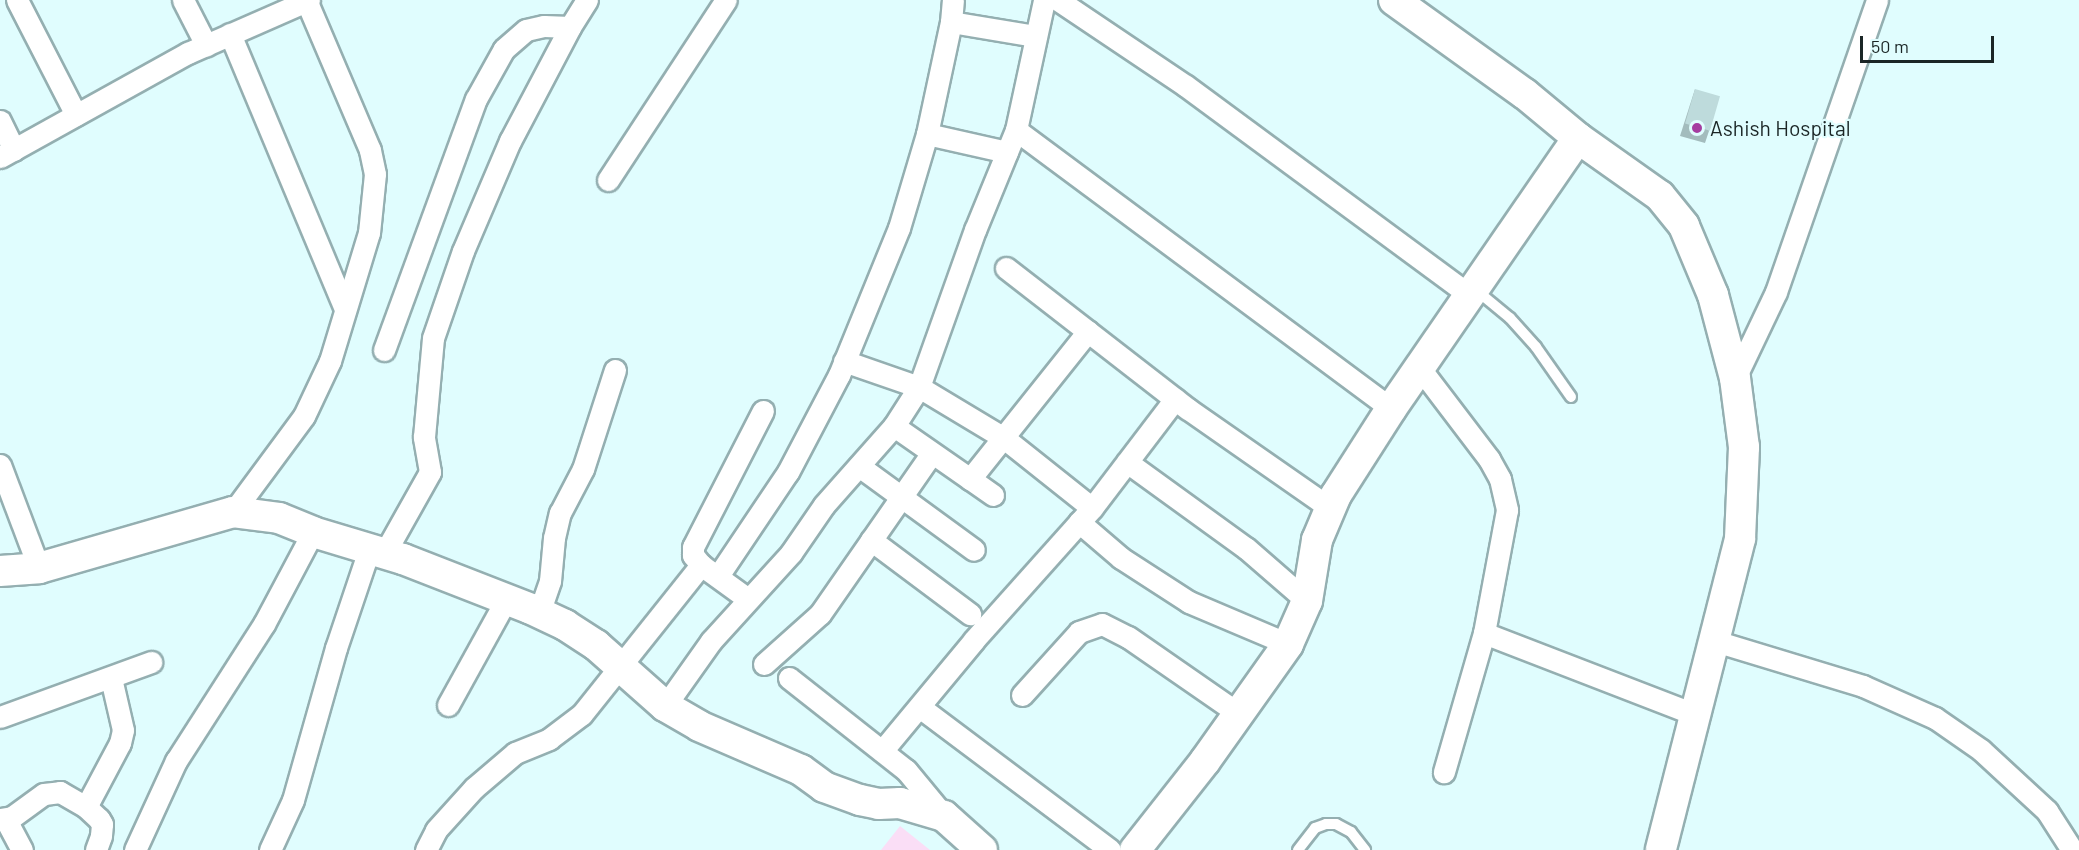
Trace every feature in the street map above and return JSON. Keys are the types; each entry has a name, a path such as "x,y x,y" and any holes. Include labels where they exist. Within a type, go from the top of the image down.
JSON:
{"street":[{"path":"17,0 76,115"},
{"path":"183,0 206,45"},
{"path":"0,121 7,154 206,45 307,0 370,150 375,174 369,233 330,361 304,416 232,512"},
{"path":"270,850 293,800 336,648 376,552 430,471 424,437 426,394 433,338 463,251 510,141 570,27 588,0"},
{"path":"608,180 726,0"},
{"path":"426,850 436,830 474,788 515,753 549,739 582,714 620,668 709,570 788,472 844,361 899,228 927,134 951,22 953,0"},
{"path":"665,706 711,641 791,552 825,505 894,426 919,387 948,303 1016,130 1044,0"},
{"path":"1058,0 1192,91 1472,292"},
{"path":"1394,0 1525,94 1578,138 1660,196 1684,226 1713,295 1735,378 1744,447 1740,539 1661,850"},
{"path":"1735,378 1776,292 1877,0"},
{"path":"951,22 1036,36"},
{"path":"384,350 476,99 504,49 526,30 544,26 570,27"},
{"path":"230,34 345,309"},
{"path":"1016,130 1391,409"},
{"path":"927,134 1007,152"},
{"path":"1136,850 1239,714 1288,644 1307,602 1317,540 1330,508 1419,367 1578,138"},
{"path":"1006,268 1175,399 1330,508"},
{"path":"970,479 1004,438 1081,326"},
{"path":"844,361 919,387 1004,438 1086,515 1121,558 1189,602 1288,644"},
{"path":"1419,367 1489,459 1500,478 1507,510 1484,633 1444,772"},
{"path":"539,613 550,581 554,538 560,513 583,470 615,370"},
{"path":"882,752 921,708 974,640 1086,515 1175,399"},
{"path":"748,599 693,555 696,537 764,411"},
{"path":"894,426 993,495"},
{"path":"764,664 820,614 932,453"},
{"path":"1127,462 1246,548 1307,602"},
{"path":"0,465 39,568"},
{"path":"859,466 902,495 974,550"},
{"path":"0,571 39,568 232,512 279,518 539,613 596,645 665,706 699,726 801,770 824,787 860,800 879,804 900,803 944,816"},
{"path":"135,850 176,761 264,624 313,532"},
{"path":"871,540 970,614"},
{"path":"448,705 506,600"},
{"path":"1022,695 1079,632 1102,624 1128,637 1239,714"},
{"path":"1484,633 1697,714"},
{"path":"1715,641 1863,686 1935,718 1981,750 2047,811 2072,850"},
{"path":"0,717 151,662"},
{"path":"86,807 120,743 123,730 111,678"},
{"path":"789,678 920,784 944,816 982,850"},
{"path":"921,708 1110,850"},
{"path":"22,850 3,820 52,792 69,796 86,807 102,824 96,850"}],"lane":[{"path":"1472,292 1510,318 1536,347 1571,397"},
{"path":"1298,850 1310,833 1326,824 1336,824 1352,832 1365,850"}],"shaded area":[{"path":"900,826 930,850 881,850"}],"building":[{"path":"1695,89 1720,96 1710,131 1685,124"}],"place":[{"name":"Ashish Hospital","path":"1697,128"}]}
